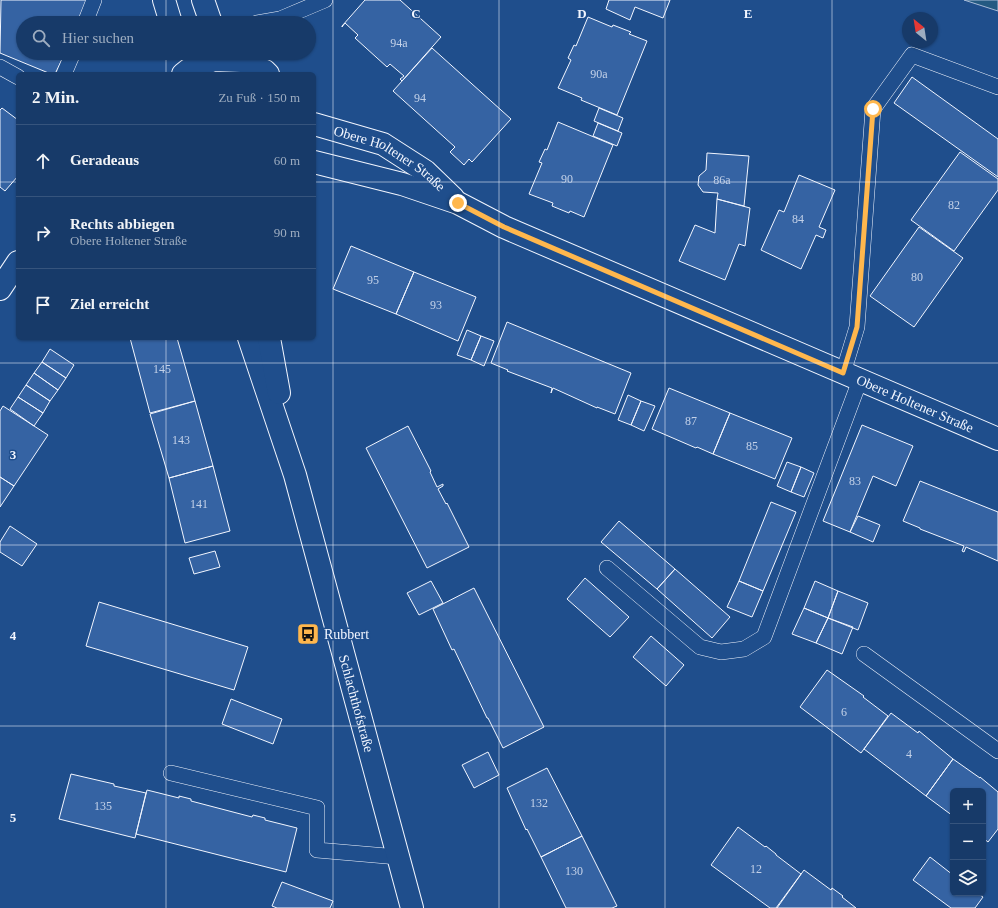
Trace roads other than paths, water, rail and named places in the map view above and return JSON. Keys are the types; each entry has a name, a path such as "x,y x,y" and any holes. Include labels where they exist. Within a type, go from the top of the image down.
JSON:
{"street":[{"path":"164,0 169,16"},
{"path":"203,0 209,16"},
{"path":"182,66 188,70 214,60"},
{"path":"236,60 266,72"},
{"name":"Obere Holtener Straße","path":"316,125 383,144 425,171 458,203"},
{"name":"Obere Holtener Straße","path":"316,162 402,184 458,203 504,227 998,439"},
{"path":"0,289 16,265"},
{"name":"Schlachthofstraße","path":"250,340 295,475 412,908"},
{"name":"Schlachthofstraße","path":"269,340 295,475"}],"lane":[{"path":"88,16 94,0"},
{"path":"287,16 325,0"},
{"path":"607,568 700,647 721,652 744,649 764,637 851,377 857,327 873,109 912,55 998,88"},
{"path":"65,72 70,60"},
{"path":"0,67 16,76"},
{"path":"864,654 998,751"},
{"path":"171,774 317,808 317,850 398,857"}],"place":[{"name":"Rubbert","path":"308,634"}]}
